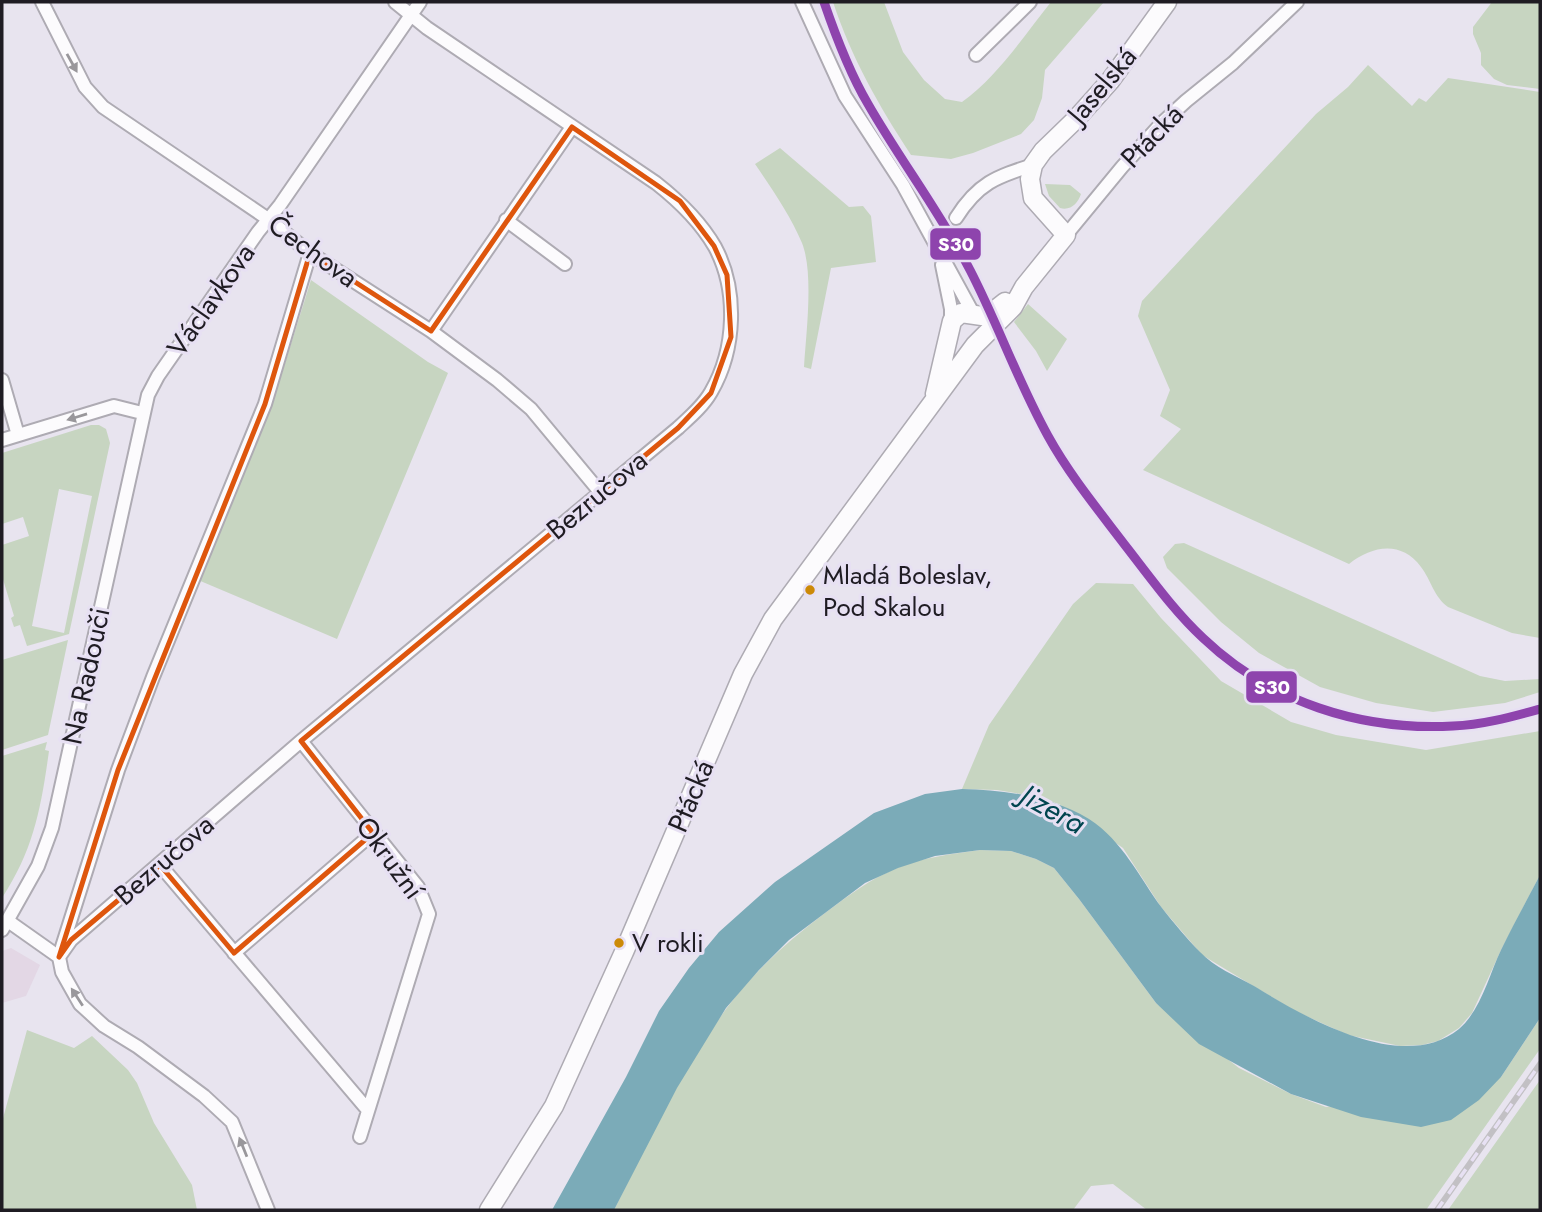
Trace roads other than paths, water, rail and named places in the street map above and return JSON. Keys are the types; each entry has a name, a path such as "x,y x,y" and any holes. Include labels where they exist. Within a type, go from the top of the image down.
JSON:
{"street":[{"name":"Čechova","path":"42,2 85,87 103,107 268,219 310,253 431,331 497,380 531,409 600,492"},
{"name":"Bezručova","path":"59,957 71,940 300,741 678,428 697,411 711,393 723,366 731,337 727,275 715,246 691,213 656,183 427,28 395,2"},
{"name":"Václavkova","path":"142,413 158,376 420,2"},
{"path":"802,2 845,96 903,185 974,316 979,327 975,345 961,349 950,331 951,309 939,254"},
{"path":"976,55 1030,2"},
{"name":"Jaselská","path":"956,218 984,184 1033,164 1110,81 1167,2"},
{"name":"Ptácká","path":"489,1210 554,1106 662,864 734,692 761,639 807,570 975,345 1013,307 1024,287 1122,166 1160,125 1233,63 1297,2"},
{"path":"431,331 572,127"},
{"path":"1033,164 1030,179 1033,198 1066,234"},
{"path":"506,220 565,264"},
{"path":"268,1210 232,1122 204,1096 138,1047 104,1026 80,1004 62,972 59,957 118,770 153,677 265,404 310,253"},
{"name":"Ptácká","path":"974,316 991,313 1024,287"},
{"path":"950,331 961,313 974,316"},
{"name":"Ptácká","path":"932,404 950,331"},
{"path":"2,380 18,435"},
{"path":"2,440 114,406 142,413"},
{"name":"Na Radouči","path":"5,925 38,866 52,828 142,413"},
{"name":"Okružní","path":"300,741 418,887 429,914 359,1137"},
{"path":"234,953 373,833"},
{"path":"160,865 367,1109"},
{"path":"5,925 59,957"}],"water":[{"name":"Jizera","path":"962,789 1027,796 1059,805 1089,819 1112,838 1162,908 1190,942 1212,962 1326,1025 1383,1044 1410,1046 1436,1042 1459,1029 1467,1021 1479,1002 1501,950 1540,875 1540,1018 1501,1077 1479,1100 1451,1120 1421,1127 1361,1117 1291,1094 1199,1044 1156,1003 1054,868 1011,851 980,850 935,856 898,868 865,883 789,940 759,970 726,1008 677,1088 614,1210 552,1210 626,1077 659,1011 689,968 719,932 775,882 874,813 925,794"}],"railway":[{"path":"1437,1210 1540,1064"}],"place":[{"name":"Mladá Boleslav, Pod Skalou","path":"810,590"},
{"name":"V rokli","path":"619,943"}]}
